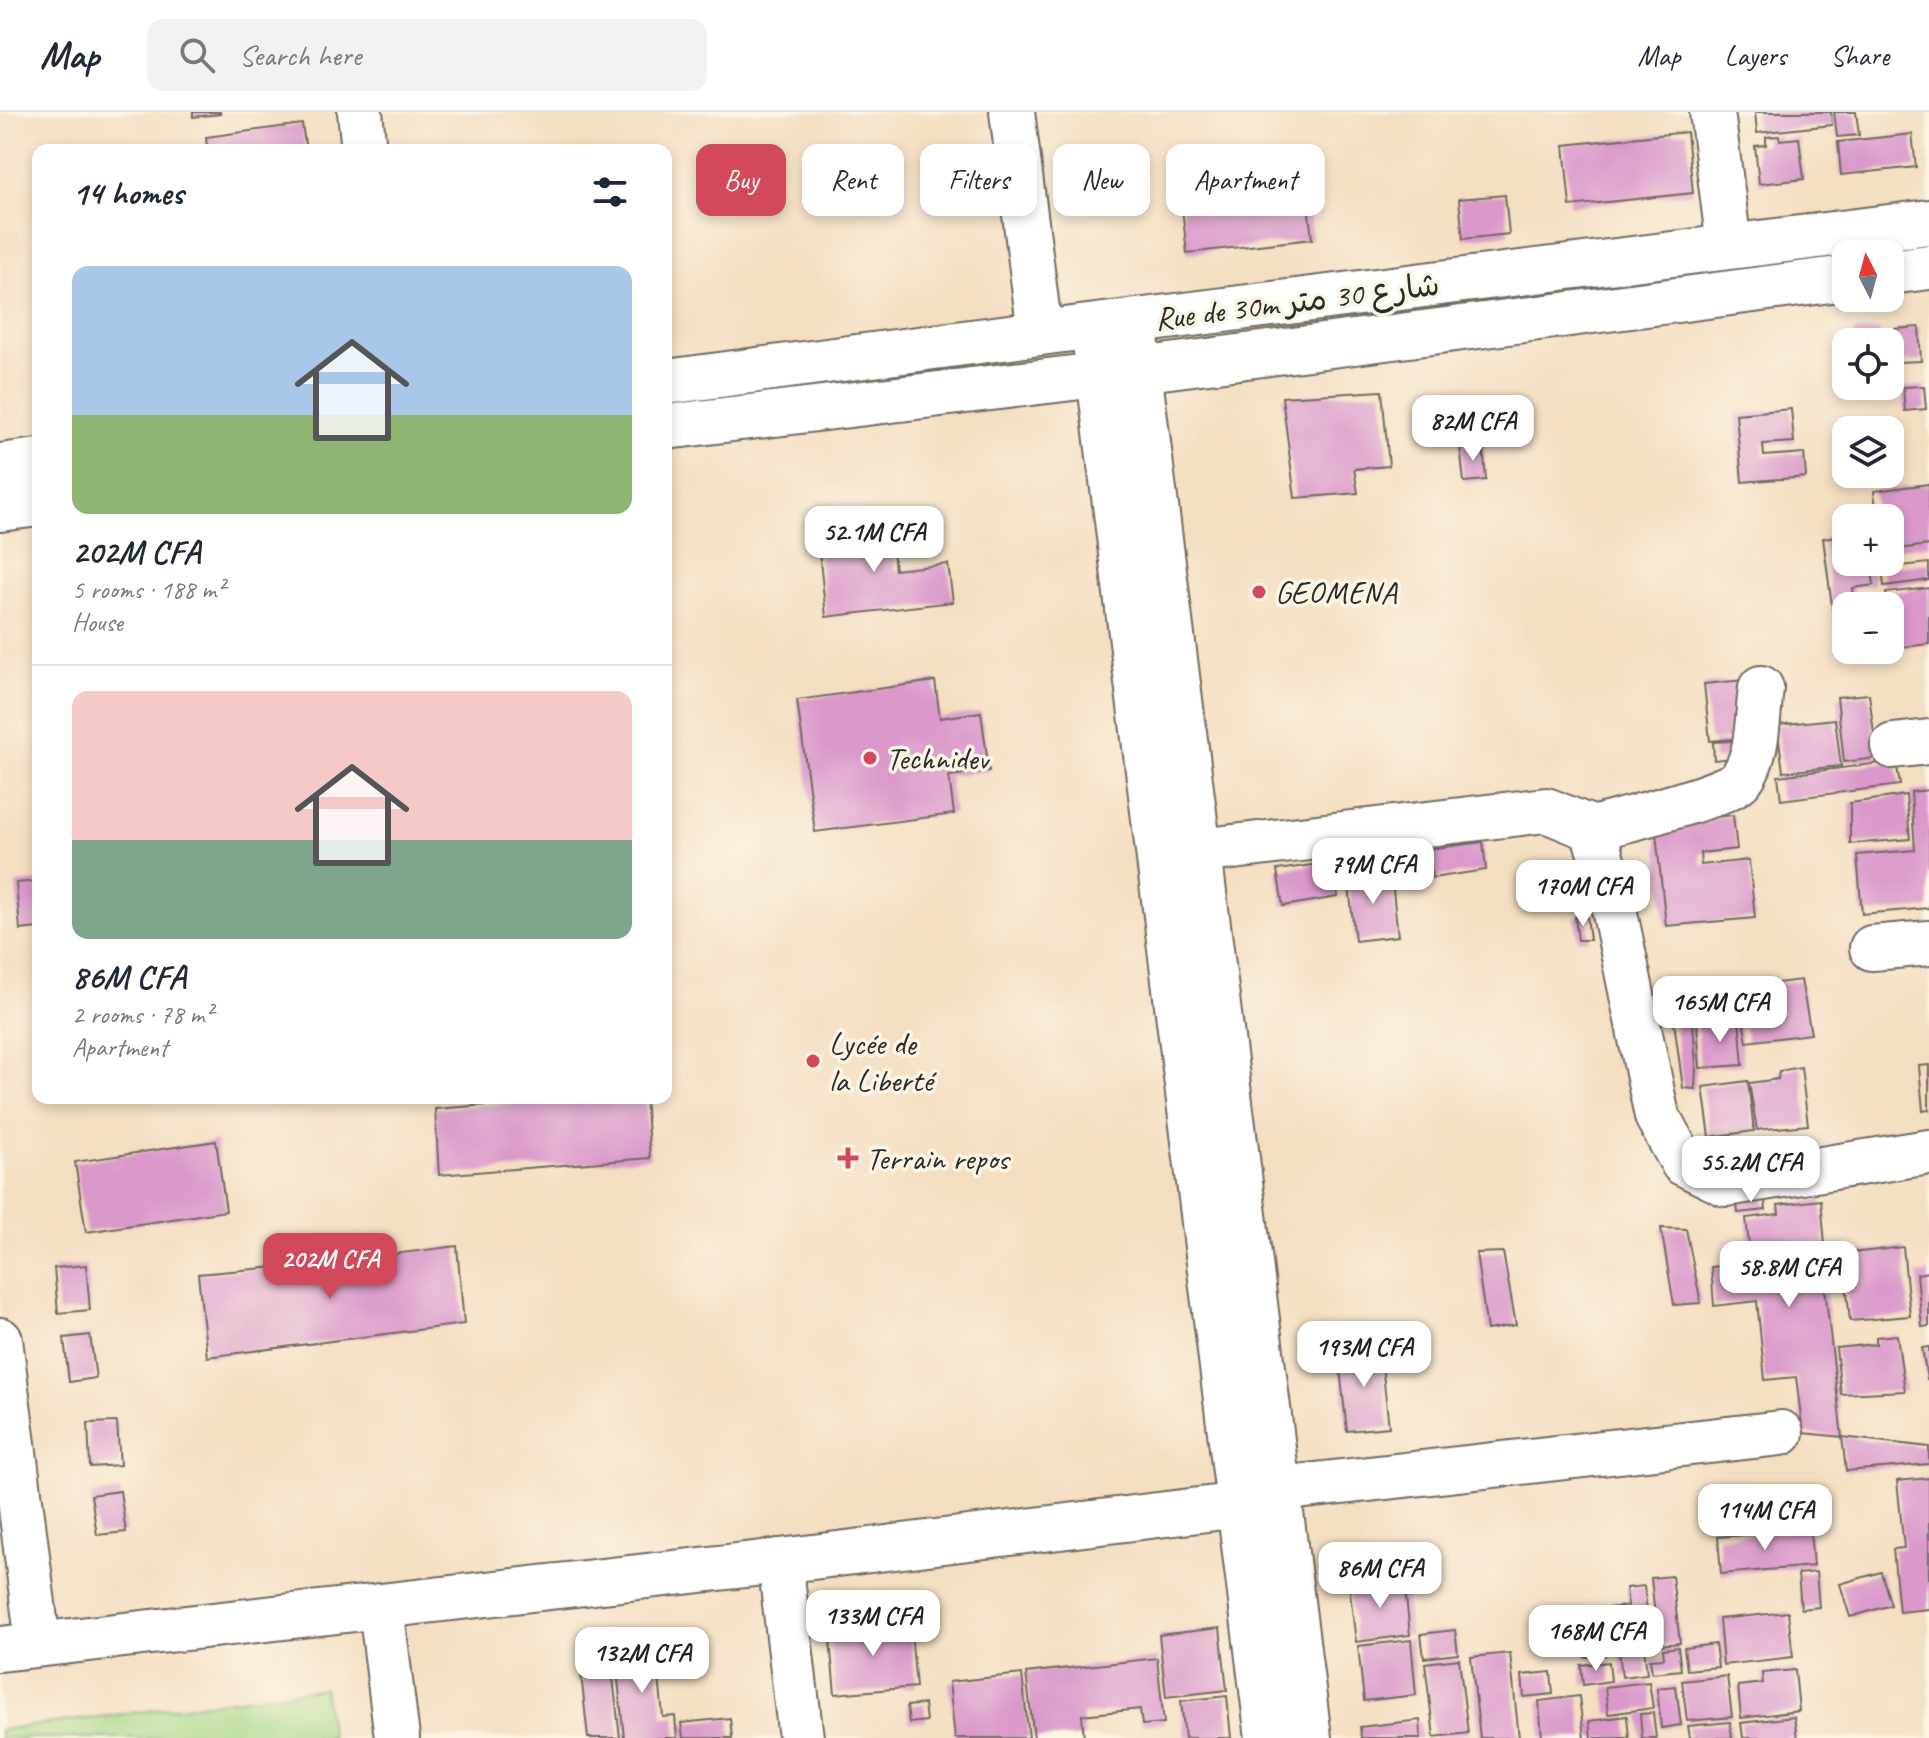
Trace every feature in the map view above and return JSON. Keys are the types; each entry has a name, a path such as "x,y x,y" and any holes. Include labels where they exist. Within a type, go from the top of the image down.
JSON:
{"street":[{"path":"360,112 363,144"},
{"path":"1012,112 1040,333"},
{"path":"1712,112 1729,246"},
{"name":"Rue de 30m شارع 30 متر","path":"672,381 1929,222"},
{"path":"1904,270 1929,267"},
{"name":"Rue de 30m شارع 30 متر","path":"672,426 1832,280"},
{"path":"1114,325 1259,1497 1309,1738"},
{"path":"1118,372 1199,851 1259,1497 1268,1738"},
{"path":"0,466 32,462"},
{"path":"0,509 32,505"},
{"path":"1199,851 1546,810 1593,829 1711,794 1739,782 1752,758 1761,688"},
{"path":"1593,829 1610,889 1657,1116 1683,1163 1726,1184 1929,1152"},
{"path":"1872,948 1929,943"},
{"path":"0,1340 19,1646 780,1561 1259,1497 1781,1433"},
{"path":"780,1561 801,1738"},
{"path":"381,1607 397,1738"}],"green space":[{"path":"324,1688 331,1738 0,1738 0,1730"}],"building":[{"path":"193,112 220,112 220,114 193,117"},
{"path":"1755,112 1831,112 1832,125 1757,133"},
{"path":"1834,112 1856,112 1859,135 1837,137"},
{"path":"302,124 305,144 207,144 206,137"},
{"path":"1687,132 1693,193 1570,206 1564,145"},
{"path":"1912,134 1916,167 1841,175 1838,142"},
{"path":"1779,136 1780,140 1799,138 1804,179 1759,184 1755,146 1766,145 1766,137"},
{"path":"1505,195 1509,234 1463,239 1459,199"},
{"path":"1183,216 1309,216 1312,239 1187,253"},
{"path":"1919,327 1921,361 1904,362 1904,328"},
{"path":"1924,386 1926,409 1905,411 1904,387"},
{"path":"1382,391 1389,466 1354,469 1358,493 1295,498 1282,397"},
{"path":"1791,409 1794,442 1763,444 1764,456 1804,453 1806,477 1742,482 1736,414"},
{"path":"1483,445 1486,480 1464,482 1460,446"},
{"path":"1929,484 1929,545 1904,548 1904,504 1875,504 1874,491"},
{"path":"890,524 895,570 948,564 953,602 826,617 817,532"},
{"path":"1832,537 1832,576 1873,576 1874,585 1853,588 1853,592 1832,592 1832,607 1823,538"},
{"path":"1929,563 1929,580 1884,586 1883,576 1904,576 1904,566"},
{"path":"1929,588 1929,644 1904,647 1904,592 1895,592"},
{"path":"1744,680 1754,737 1710,741 1704,684"},
{"path":"935,681 940,718 981,712 989,771 949,776 954,814 815,832 797,700"},
{"path":"1869,694 1877,758 1844,762 1837,697"},
{"path":"1835,719 1841,766 1783,772 1777,725"},
{"path":"1732,741 1734,758 1714,760 1713,742"},
{"path":"1896,761 1900,785 1781,800 1778,776"},
{"path":"1929,790 1929,908 1862,914 1857,855 1915,850 1911,792"},
{"path":"1906,795 1910,839 1850,844 1850,803"},
{"path":"1733,815 1737,849 1700,853 1701,865 1749,860 1755,918 1666,926 1655,824"},
{"path":"1483,842 1486,870 1432,878 1429,849"},
{"path":"1333,862 1338,897 1283,906 1277,870"},
{"path":"1391,872 1398,936 1355,941 1348,877"},
{"path":"32,882 32,929 20,930 16,883"},
{"path":"1587,916 1590,940 1578,940 1575,917"},
{"path":"1801,980 1811,1034 1747,1042 1737,988"},
{"path":"1736,984 1740,1015 1680,1021 1676,989"},
{"path":"1739,1020 1743,1065 1700,1068 1697,1022"},
{"path":"1674,1022 1693,1023 1695,1089 1683,1088"},
{"path":"1929,1065 1929,1110 1923,1111 1919,1066"},
{"path":"1801,1067 1808,1125 1757,1130 1749,1083 1778,1079 1779,1071"},
{"path":"1748,1081 1754,1131 1710,1137 1703,1087"},
{"path":"500,1104 646,1104 650,1158 439,1175 435,1109"},
{"path":"216,1141 226,1211 86,1232 75,1162"},
{"path":"1764,1194 1766,1210 1738,1213 1736,1197"},
{"path":"1821,1200 1826,1256 1784,1259 1786,1285 1824,1280 1842,1437 1803,1433 1796,1377 1765,1380 1757,1301 1714,1306 1711,1267 1751,1263 1746,1218 1779,1214 1778,1205"},
{"path":"1661,1228 1686,1229 1701,1303 1674,1305"},
{"path":"457,1246 464,1324 207,1357 198,1274"},
{"path":"1903,1247 1910,1316 1850,1321 1843,1254"},
{"path":"1503,1252 1516,1325 1487,1330 1476,1253"},
{"path":"86,1265 90,1310 58,1313 54,1268"},
{"path":"1929,1272 1929,1326 1922,1327 1917,1274"},
{"path":"90,1335 96,1378 69,1382 64,1338"},
{"path":"1897,1335 1905,1391 1841,1394 1836,1348 1876,1344 1876,1337"},
{"path":"1380,1347 1389,1427 1347,1431 1338,1352"},
{"path":"1929,1347 1929,1378 1927,1379 1922,1348"},
{"path":"117,1422 120,1465 90,1467 88,1423"},
{"path":"1842,1437 1929,1447 1929,1464 1846,1471"},
{"path":"1929,1478 1929,1609 1899,1612 1893,1549 1904,1548 1897,1481"},
{"path":"120,1491 126,1532 97,1535 91,1495"},
{"path":"1810,1530 1813,1566 1721,1574 1718,1537"},
{"path":"1816,1572 1819,1607 1801,1609 1798,1574"},
{"path":"1881,1572 1891,1605 1850,1617 1840,1584"},
{"path":"1672,1576 1680,1643 1658,1645 1651,1578"},
{"path":"1404,1578 1410,1635 1356,1642 1349,1584"},
{"path":"1644,1586 1649,1626 1611,1630 1609,1608 1628,1606 1626,1588"},
{"path":"1788,1612 1793,1657 1723,1665 1719,1619"},
{"path":"910,1621 916,1687 835,1694 829,1629"},
{"path":"1220,1628 1227,1690 1166,1697 1159,1635"},
{"path":"1455,1630 1458,1654 1424,1658 1421,1634"},
{"path":"1603,1631 1605,1655 1585,1657 1583,1633"},
{"path":"1411,1640 1416,1695 1364,1701 1358,1646"},
{"path":"1715,1644 1718,1667 1687,1670 1684,1648"},
{"path":"656,1646 663,1717 675,1716 677,1738 624,1738 615,1650"},
{"path":"1678,1647 1681,1670 1652,1673 1650,1659 1664,1658 1663,1649"},
{"path":"1644,1648 1647,1674 1622,1677 1619,1651"},
{"path":"610,1652 620,1738 588,1738 579,1655"},
{"path":"1510,1653 1519,1738 1480,1738 1471,1657"},
{"path":"1157,1658 1164,1723 1142,1725 1140,1709 1082,1715 1084,1738 1034,1738 1026,1673"},
{"path":"1459,1659 1468,1733 1434,1737 1425,1663"},
{"path":"1609,1662 1611,1681 1583,1685 1581,1665"},
{"path":"1795,1670 1799,1711 1741,1718 1738,1686 1763,1683 1762,1673"},
{"path":"1551,1672 1553,1694 1524,1697 1522,1675"},
{"path":"1022,1674 1029,1738 955,1738 949,1682"},
{"path":"1727,1676 1732,1717 1687,1721 1682,1681"},
{"path":"1649,1682 1653,1708 1608,1714 1605,1687"},
{"path":"1676,1686 1681,1725 1661,1728 1657,1688"},
{"path":"1227,1696 1231,1738 1185,1738 1181,1701"},
{"path":"1579,1696 1584,1738 1542,1738 1539,1701"},
{"path":"924,1704 926,1721 909,1723 907,1706"},
{"path":"1653,1713 1656,1738 1642,1738 1640,1714"},
{"path":"1627,1716 1629,1738 1591,1738 1589,1721"},
{"path":"1794,1717 1797,1738 1743,1738 1741,1723"},
{"path":"730,1718 732,1738 683,1738 681,1723"},
{"path":"1420,1720 1421,1738 1361,1738 1360,1727"},
{"path":"1730,1722 1732,1738 1690,1738 1688,1726"}],"place":[{"name":"GEOMENA","path":"1259,592"},
{"name":"Technidev","path":"870,758"},
{"name":"Lycée de la Liberté","path":"813,1061"},
{"name":"Terrain repos","path":"848,1158"}]}
